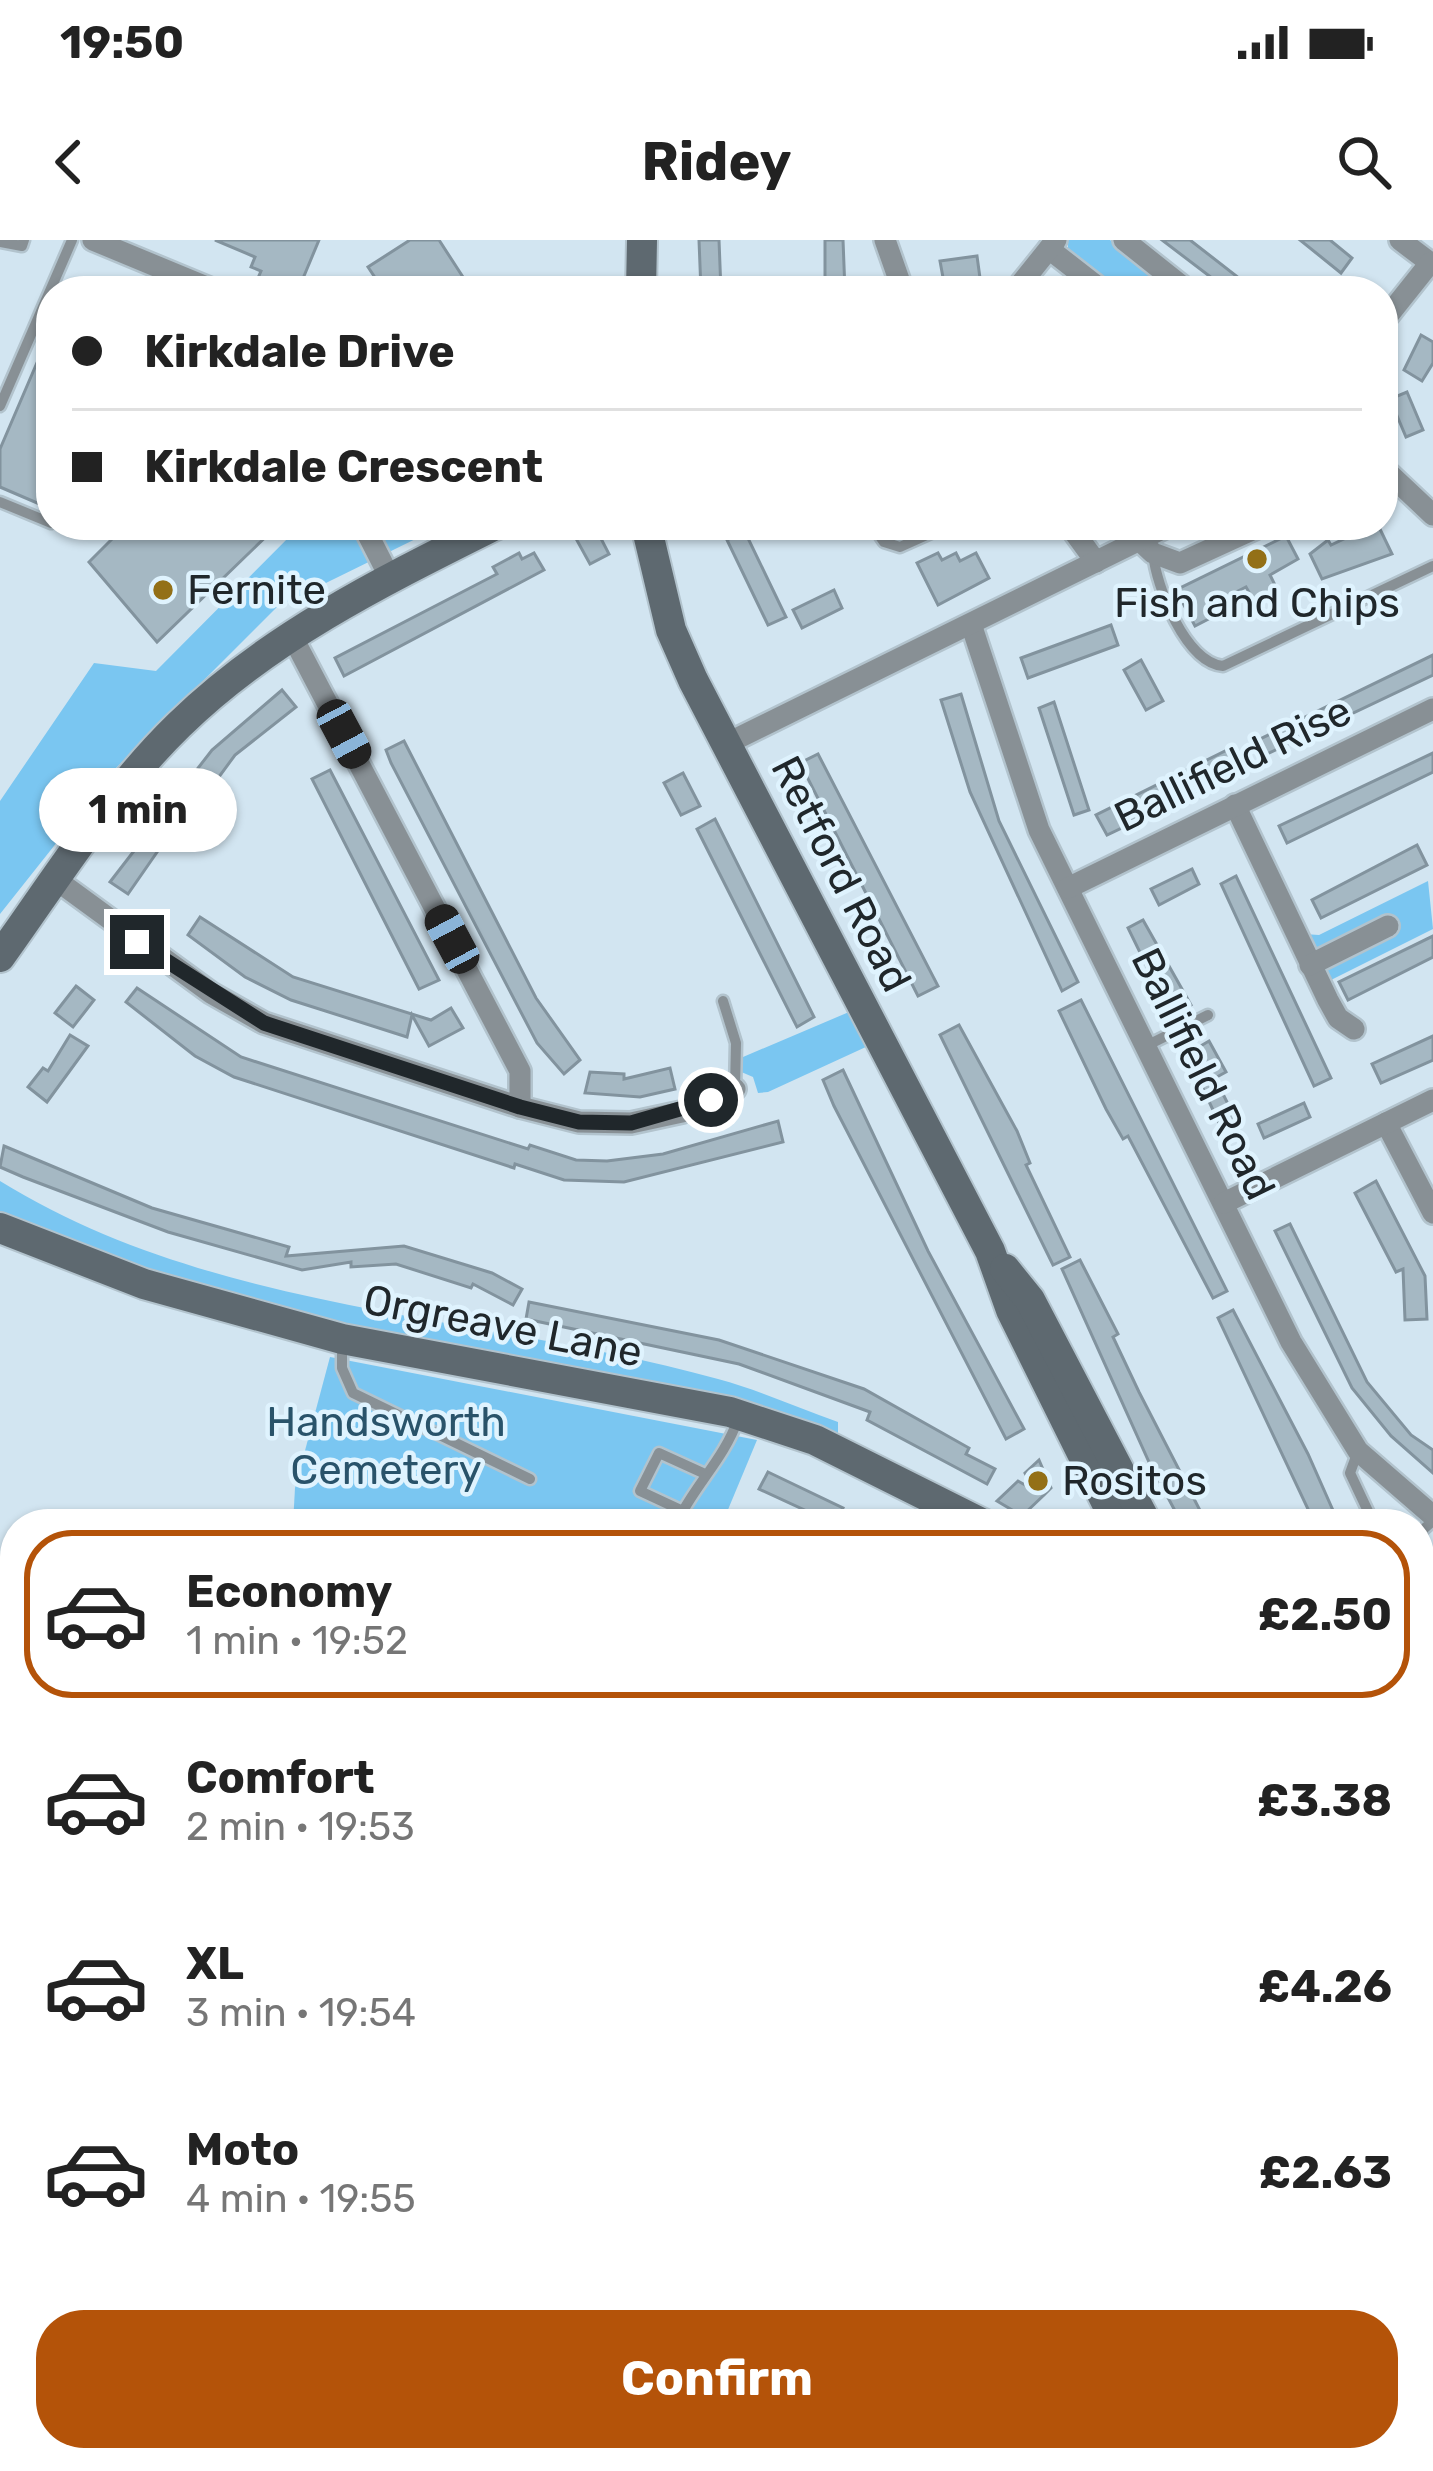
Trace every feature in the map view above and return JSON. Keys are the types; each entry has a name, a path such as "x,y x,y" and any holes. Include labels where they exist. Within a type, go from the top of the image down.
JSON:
{"main road":[{"path":"640,276 641,240"},
{"path":"0,957 174,729 248,665 292,636 465,540"},
{"name":"Retford Road","path":"648,540 671,630 990,1251 1011,1310 1110,1509"},
{"name":"Orgreave Lane","path":"0,1228 144,1284 342,1339 740,1415 815,1440 932,1509"},
{"name":"Retford Road","path":"990,1251 1030,1300 1139,1509"}],"street":[{"path":"93,240 167,276"},
{"path":"885,240 898,276"},
{"path":"1124,240 1169,276"},
{"path":"1398,304 1432,264 1400,240"},
{"path":"1028,276 1053,244 1086,276"},
{"path":"1398,482 1433,515"},
{"path":"371,540 390,578"},
{"path":"1081,540 1096,562"},
{"path":"726,743 1096,562 1146,547 1154,540"},
{"path":"1146,547 1180,563 1230,540"},
{"name":"Ballifield Road","path":"971,624 1021,782 1068,888 1316,1390 1358,1451 1423,1509"},
{"path":"292,636 520,1071 520,1107"},
{"name":"Ballifield Rise","path":"1068,888 1433,709"},
{"path":"1235,806 1338,1018 1354,1029"},
{"path":"55,880 211,993 264,1023 520,1107 579,1122 631,1123 682,1112 735,1089"},
{"path":"1310,965 1388,926"},
{"path":"1224,1203 1433,1100"},
{"path":"1386,1124 1433,1214"}],"lane":[{"path":"0,242 22,246 24,240"},
{"path":"56,276 72,240"},
{"path":"0,406 36,323"},
{"path":"0,502 36,517"},
{"path":"883,540 900,547 916,540"},
{"path":"1146,547 1196,652 1211,664 1223,666 1433,566"},
{"path":"723,1001 736,1043 735,1089"},
{"path":"1146,1046 1208,1015"},
{"path":"342,1339 342,1369 353,1393 530,1479"},
{"path":"684,1509 704,1473 730,1443 740,1415"},
{"path":"1358,1451 1350,1473 1367,1509"},
{"path":"678,1509 640,1492 659,1453 704,1473"}],"green space":[{"path":"1068,240 1110,240 1156,276 1095,276 1068,254"},
{"path":"286,540 413,540 277,607 115,769 0,914 0,801 94,663 156,671"},
{"path":"1428,881 1433,929 1331,980 1304,934 1319,935"},
{"path":"849,1012 868,1046 768,1092 758,1093 753,1077 739,1071 743,1057"},
{"path":"0,1181 83,1225 169,1259 350,1305 628,1357 718,1379 838,1422 838,1439 401,1342 166,1278 0,1214"},
{"name":"Handsworth Cemetery","path":"330,1357 757,1440 728,1509 294,1509 295,1488"}],"building":[{"path":"215,240 319,240 304,276 259,276 261,271 251,267 255,257"},
{"path":"410,240 439,240 462,276 374,276 368,267"},
{"path":"699,240 719,240 720,276 700,276"},
{"path":"825,240 843,240 844,276 825,276"},
{"path":"1162,240 1190,240 1236,276 1209,276"},
{"path":"1300,240 1330,240 1352,258 1341,273"},
{"path":"977,256 980,276 943,276 940,261"},
{"path":"1421,335 1433,342 1433,363 1422,381 1404,370"},
{"path":"36,365 36,503 0,487 0,449"},
{"path":"1407,392 1423,430 1406,437 1398,418 1398,396"},
{"name":"Fernite","path":"111,540 262,540 157,642 89,562"},
{"path":"577,540 602,540 609,554 590,564"},
{"path":"727,540 749,540 786,617 768,625"},
{"path":"1278,540 1288,540 1298,559 1270,575 1277,589 1254,601 1246,587 1215,603 1220,613 1195,626 1176,590"},
{"path":"1328,540 1331,545 1341,540 1385,540 1392,554 1322,579 1310,554"},
{"path":"519,553 522,559 534,553 544,570 344,676 335,658 497,574 493,567"},
{"path":"938,553 942,560 956,553 960,561 976,553 989,578 938,605 917,563"},
{"path":"834,590 842,608 802,628 793,610"},
{"path":"1111,625 1118,645 1028,678 1021,658"},
{"path":"1433,655 1433,675 1263,756 1256,741"},
{"path":"1141,660 1163,701 1146,710 1124,670"},
{"path":"282,690 296,707 235,755 183,826 178,822 128,894 110,882 212,750"},
{"path":"961,694 999,821 1078,982 1062,991 970,792 941,700"},
{"path":"1054,702 1089,810 1074,815 1039,708"},
{"path":"404,741 536,998 580,1060 564,1074 537,1043 391,763 386,750"},
{"path":"1229,749 1239,772 1107,835 1096,815"},
{"path":"1433,753 1433,772 1287,843 1279,826"},
{"path":"818,754 938,986 918,996 800,763"},
{"path":"330,770 439,980 419,989 312,779"},
{"path":"683,773 700,806 681,815 664,783"},
{"path":"715,819 814,1017 797,1027 697,829"},
{"path":"1417,845 1427,865 1321,918 1312,900"},
{"path":"1192,869 1199,884 1159,905 1151,889"},
{"path":"1236,876 1331,1078 1314,1086 1221,884"},
{"path":"200,917 293,977 431,1020 451,1008 463,1028 429,1046 412,1015 407,1037 291,1000 245,977 188,935"},
{"path":"1143,920 1191,1005 1171,1016 1128,928"},
{"path":"1433,936 1433,957 1348,1000 1339,982"},
{"path":"76,986 94,1000 73,1027 55,1013"},
{"path":"137,988 241,1057 528,1149 530,1145 576,1160 607,1161 663,1154 778,1121 783,1142 624,1182 564,1180 234,1077 195,1056 126,1002"},
{"path":"1081,1000 1227,1291 1213,1298 1128,1136 1123,1139 1106,1109 1059,1011"},
{"path":"959,1025 1017,1131 1030,1163 1026,1165 1070,1257 1053,1265 940,1035"},
{"path":"70,1035 88,1046 47,1102 28,1087 43,1068 48,1071"},
{"path":"1433,1036 1433,1060 1381,1083 1372,1064"},
{"path":"1209,1041 1226,1072 1215,1078 1240,1128 1225,1136 1187,1054"},
{"path":"670,1068 675,1089 640,1097 585,1093 590,1072 624,1074 624,1079"},
{"path":"843,1070 928,1251 1024,1429 1006,1439 834,1106 823,1080"},
{"path":"1304,1103 1310,1117 1264,1138 1258,1124"},
{"path":"4,1146 152,1208 289,1247 286,1256 404,1246 492,1273 522,1289 513,1305 473,1284 471,1288 396,1264 351,1267 351,1262 302,1270 168,1232 23,1177 0,1167"},
{"path":"1376,1181 1425,1276 1427,1319 1405,1320 1403,1269 1396,1272 1355,1193"},
{"path":"1290,1224 1367,1382 1411,1435 1433,1450 1433,1473 1391,1436 1352,1388 1275,1231"},
{"path":"1080,1260 1118,1334 1113,1337 1139,1392 1199,1509 1174,1509 1062,1269"},
{"path":"529,1302 719,1340 864,1389 969,1448 966,1454 995,1469 987,1484 867,1420 870,1412 739,1364 526,1319"},
{"path":"1233,1310 1332,1509 1308,1509 1218,1318"},
{"path":"1039,1460 1051,1488 1029,1509 1010,1509 997,1501 1018,1481 1034,1490 1025,1473"},
{"path":"768,1472 843,1508 802,1509 759,1489"}],"place":[{"name":"Fish and Chips","path":"1257,559"},
{"name":"Fernite","path":"163,590"},
{"name":"Rositos","path":"1038,1481"}],"route":[{"path":"137,942 264,1023 520,1107 607,1124 658,1119 711,1100"}]}
